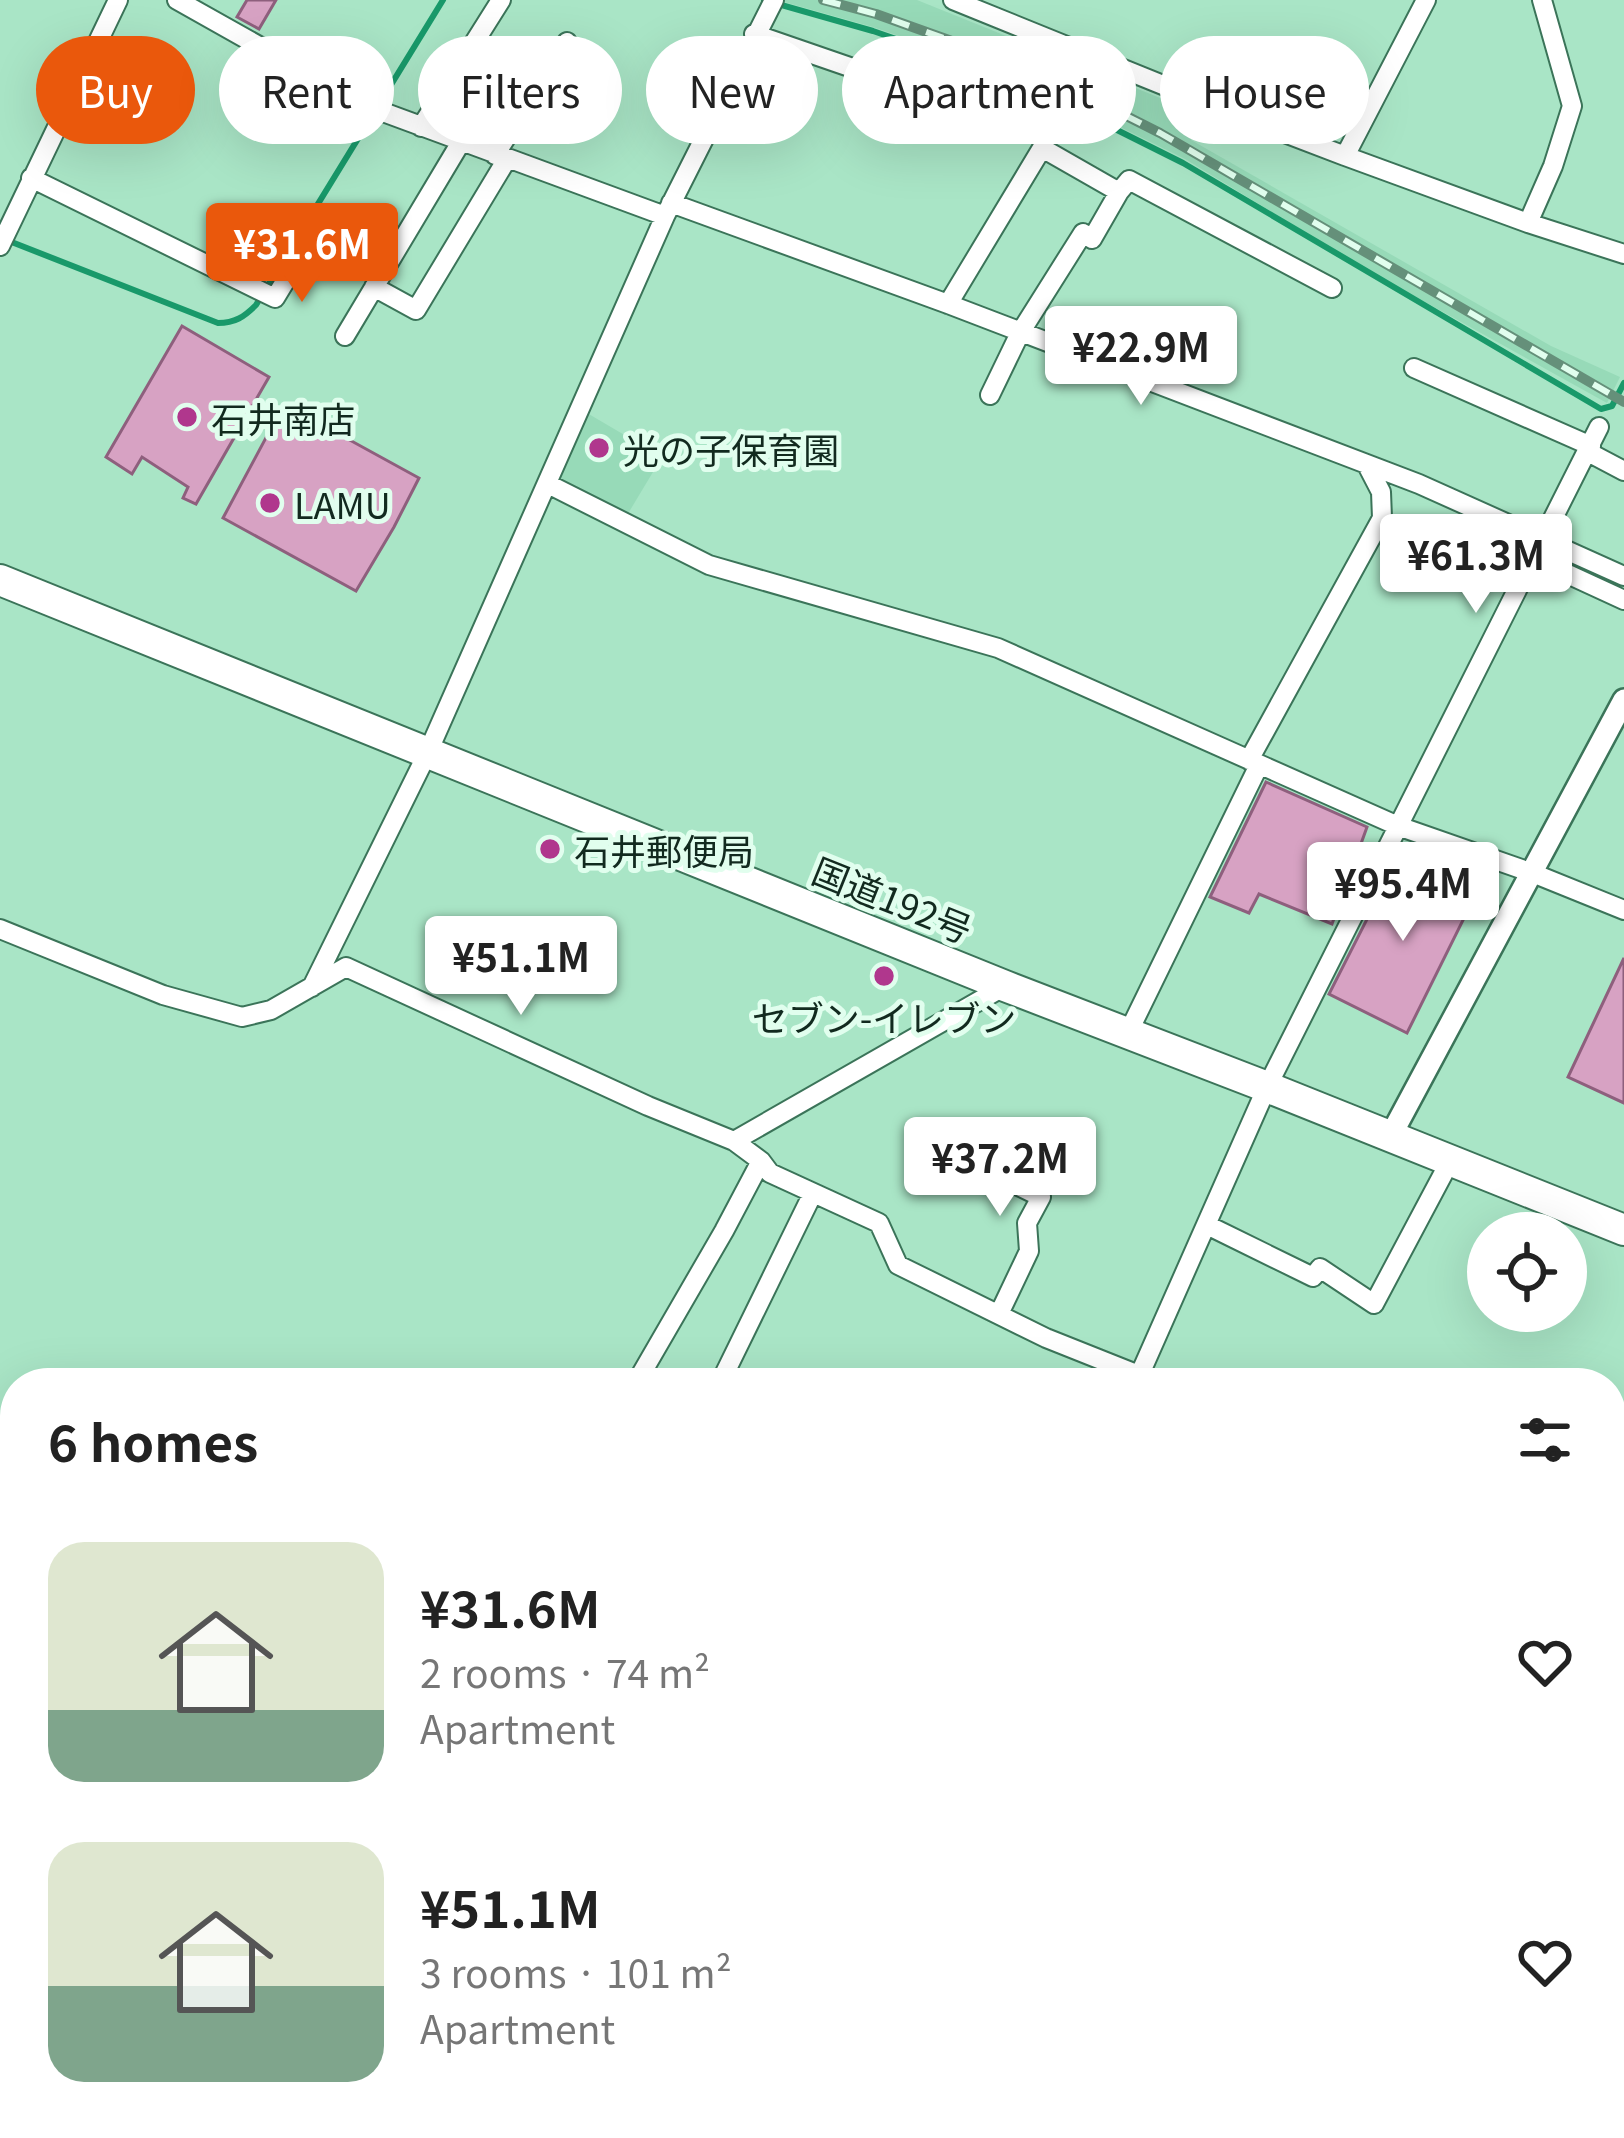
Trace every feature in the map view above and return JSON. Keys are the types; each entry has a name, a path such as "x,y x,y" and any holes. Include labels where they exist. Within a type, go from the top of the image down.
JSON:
{"highway":[{"name":"国道192号","path":"0,580 1624,1230"}],"street":[{"path":"2,242 118,0"},
{"path":"177,0 307,75 418,126"},
{"path":"478,36 501,0"},
{"path":"952,0 1345,156 1624,254"},
{"path":"1345,156 1426,0"},
{"path":"1528,223 1572,106 1542,0"},
{"path":"312,987 428,752 668,209 772,2"},
{"path":"754,34 842,64"},
{"path":"345,336 460,144"},
{"path":"466,144 949,304 1419,484 1624,600"},
{"path":"374,287 416,310 508,144"},
{"path":"949,304 1042,148 1119,192"},
{"path":"31,178 275,298 306,247"},
{"path":"990,395 1020,333 1083,233 1092,239 1129,180 1333,288"},
{"path":"1414,368 1593,442 1624,471"},
{"path":"1143,1368 1267,1087 1593,442"},
{"path":"1128,1033 1254,763 1382,518 1382,492 1367,465"},
{"path":"548,484 709,565 998,648 1398,826 1624,910"},
{"path":"1539,551 1624,576"},
{"path":"1390,1137 1624,700"},
{"path":"0,953 5,931 163,995 242,1017 271,1010 346,967 734,1141 770,1173 879,1223 898,1265 1113,1368"},
{"path":"734,1141 1005,986"},
{"path":"945,1150 1041,1197 1027,1223 1029,1252 999,1314"},
{"path":"1207,1226 1313,1277 1320,1268 1374,1304 1450,1161"},
{"path":"645,1368 761,1162"},
{"path":"726,1368 812,1192"}],"shaded area":[{"path":"777,0 917,0 1006,36 899,36"},
{"path":"1136,88 1160,98 1160,144 1198,144 1551,346 1620,377 1607,403 1362,267 1185,159 1136,135"},
{"path":"587,413 662,457 626,517 558,483"}],"building":[{"path":"247,0 276,0 259,29 237,17"},
{"name":"石井南店","path":"182,326 269,377 196,504 183,498 188,487 142,457 132,474 106,457"},
{"name":"LAMU","path":"284,404 419,478 356,591 223,518"},
{"path":"1266,782 1367,827 1332,924 1259,894 1249,913 1210,897"},
{"path":"1399,856 1476,894 1407,1033 1329,994"},
{"path":"1624,958 1624,1103 1568,1077"}],"waterway":[{"path":"9,241 218,323 239,318 256,305 443,0"},
{"path":"764,0 983,69 1085,114 1183,163 1601,409 1612,406 1624,383"}],"railway":[{"path":"823,0 876,14 1071,88 1160,133 1624,402"}],"place":[{"name":"石井南店","path":"187,417"},
{"name":"光の子保育園","path":"599,448"},
{"name":"LAMU","path":"270,503"},
{"name":"石井郵便局","path":"550,849"},
{"name":"セブン-イレブン","path":"884,976"}]}
